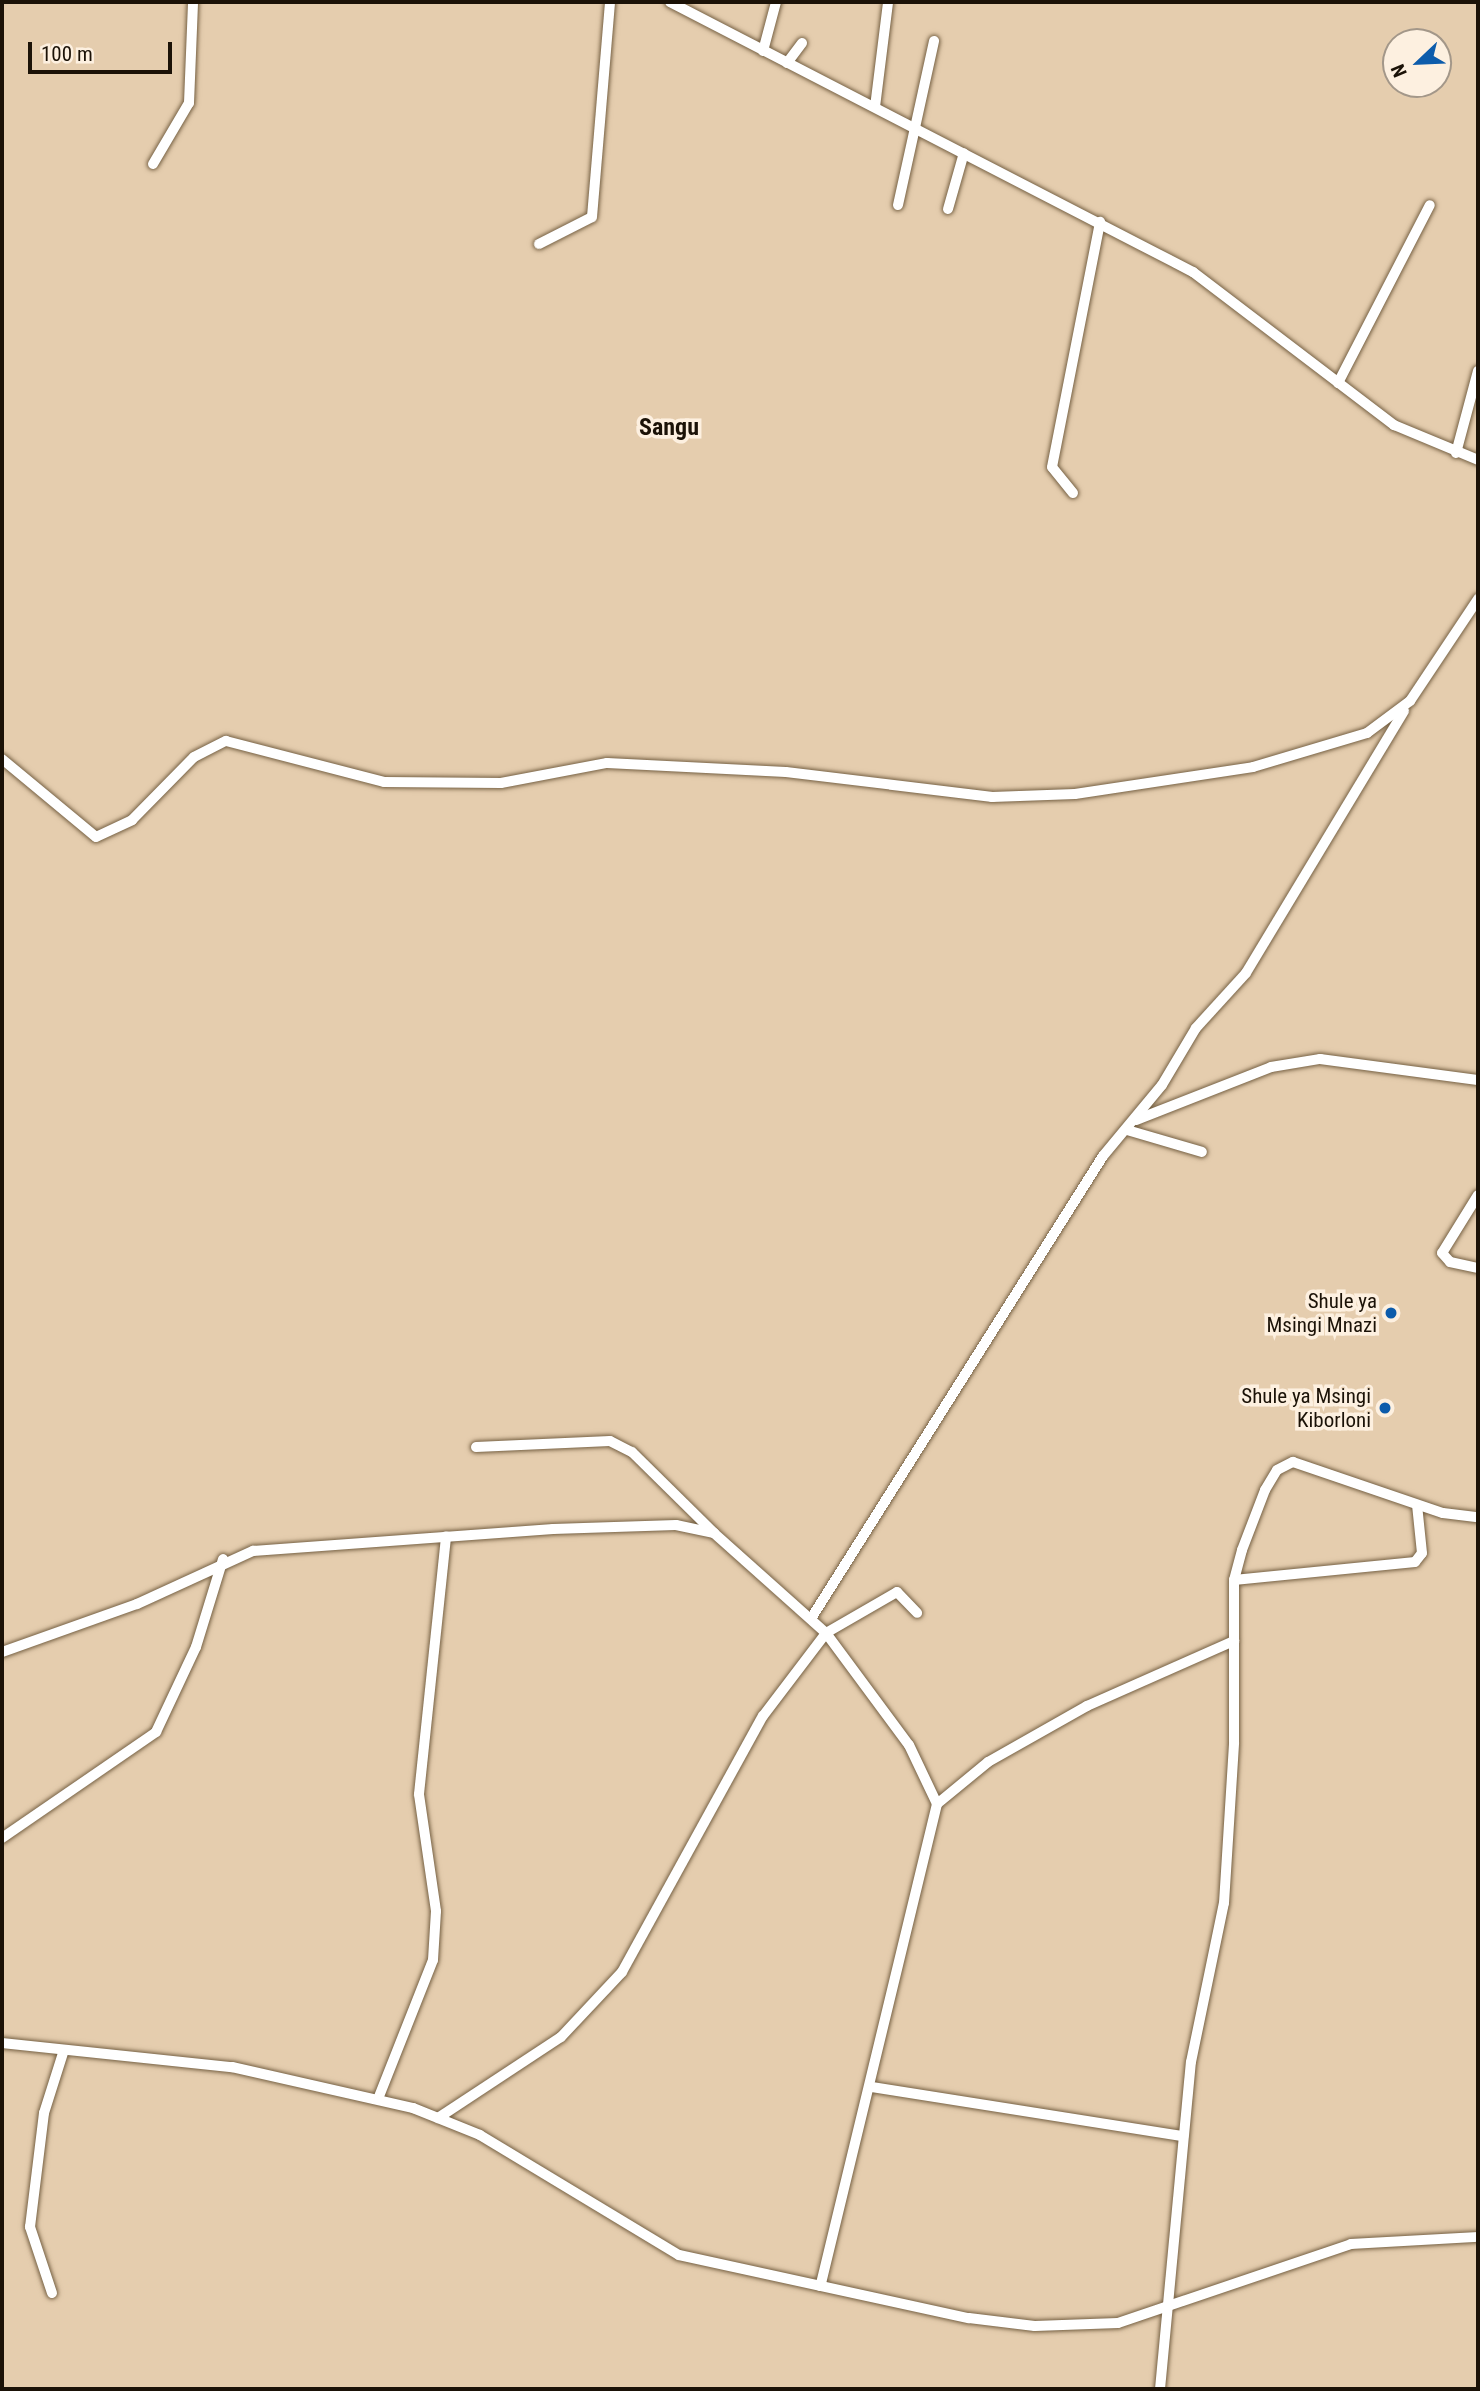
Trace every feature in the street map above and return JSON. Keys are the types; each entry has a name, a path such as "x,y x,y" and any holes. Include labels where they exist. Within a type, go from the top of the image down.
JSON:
{"street":[{"path":"153,164 189,103 193,2"},
{"path":"539,244 592,217 610,2"},
{"path":"670,2 1100,222 1235,300 1394,425 1478,460"},
{"path":"763,51 776,2"},
{"path":"875,107 888,2"},
{"path":"898,205 913,126 934,41"},
{"path":"787,63 802,43"},
{"path":"948,209 964,153"},
{"path":"1338,383 1430,205"},
{"path":"1073,493 1052,467 1100,222"},
{"path":"1456,453 1478,371"},
{"path":"812,1617 1000,1311 1136,1120 1196,1028 1246,972 1410,701 1478,599"},
{"path":"2,760 96,837 132,820 194,757 226,741 384,782 501,783 607,763 731,767 992,796 1047,795 1151,784 1333,748 1386,723 1410,701"},
{"path":"1136,1120 1271,1068 1320,1059 1478,1080"},
{"path":"1127,1130 1202,1152"},
{"path":"1478,1195 1441,1253 1450,1262 1478,1268"},
{"path":"476,1447 610,1441 632,1451 714,1533 812,1617 826,1633 909,1745 937,1804"},
{"path":"1160,2389 1165,2307 1191,2062 1224,1903 1234,1580 1265,1490 1284,1464 1311,1465 1418,1505 1478,1517"},
{"path":"1234,1580 1415,1562 1422,1553 1418,1505"},
{"path":"2,1652 137,1604 223,1559 253,1551 446,1536 676,1525 714,1533"},
{"path":"378,2099 433,1960 436,1911 419,1794 446,1536"},
{"path":"2,1838 156,1732 196,1647 223,1559"},
{"path":"438,2118 561,2037 622,1972 763,1716 826,1633 897,1592 917,1613"},
{"path":"820,2286 872,2087 937,1804 988,1762 1087,1706 1234,1641"},
{"path":"2,2043 232,2067 378,2099 480,2135 679,2255 820,2286 883,2304 1035,2326 1118,2323 1351,2244 1478,2237"},
{"path":"52,2293 30,2227 44,2113 64,2050"},
{"path":"872,2087 1183,2136"}],"place":[{"name":"Shule ya Msingi Mnazi","path":"1391,1313"},
{"name":"Shule ya Msingi Kiborloni","path":"1385,1408"}],"district":[{"name":"Sangu","path":"669,428"}]}
